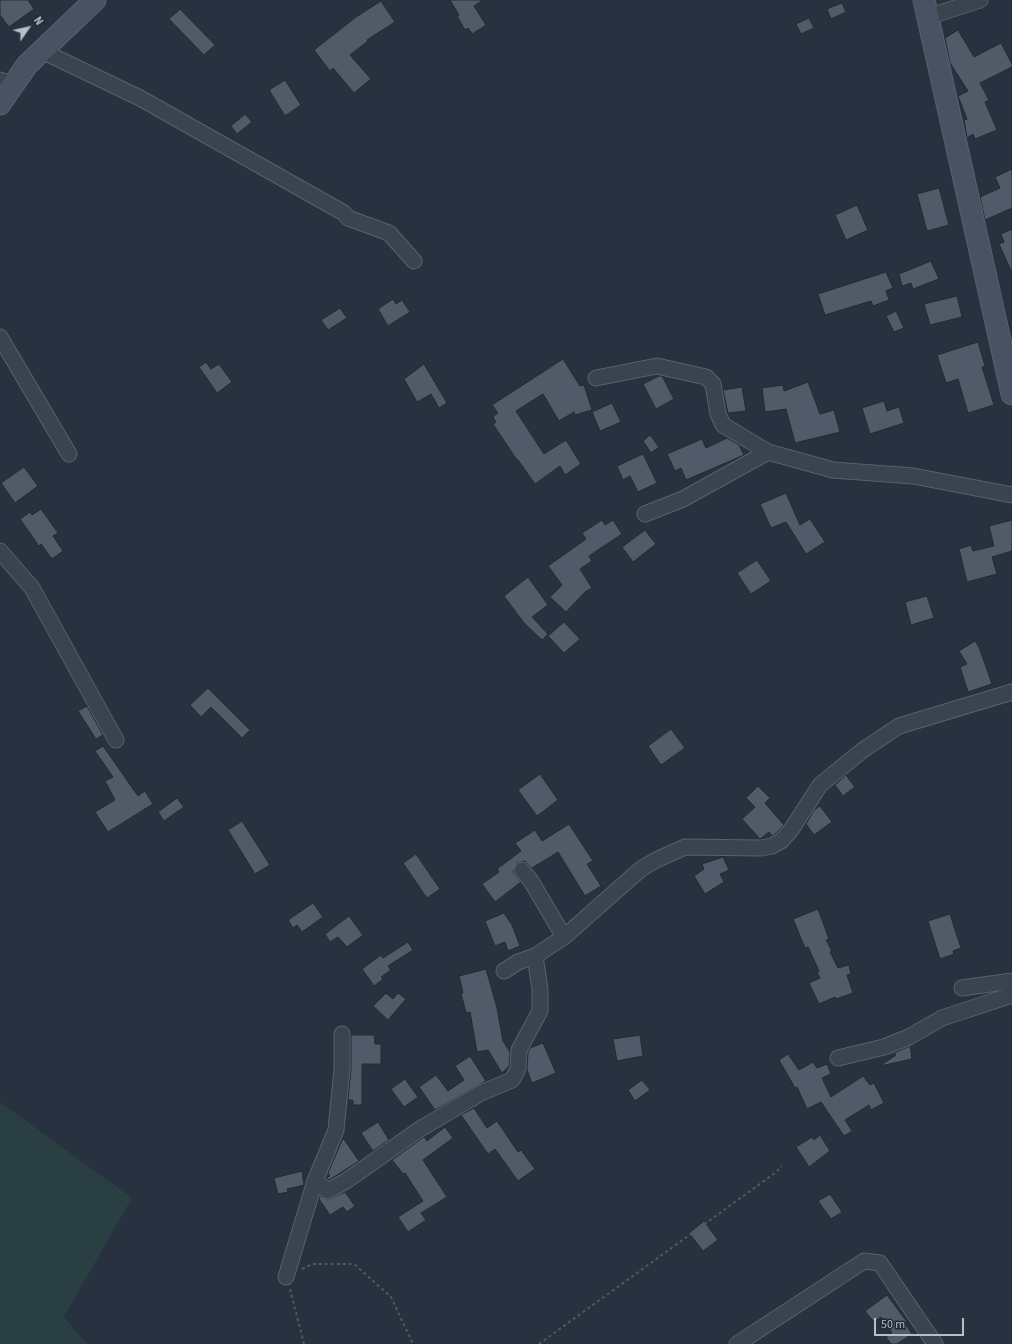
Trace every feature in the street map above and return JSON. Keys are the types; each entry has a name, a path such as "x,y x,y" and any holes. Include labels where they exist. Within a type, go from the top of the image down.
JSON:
{"main road":[{"path":"0,104 6,82 27,65 95,0"},
{"path":"926,8 1012,394"}],"street":[{"path":"926,8 980,0"},
{"path":"42,51 140,98 344,213 348,218 390,233 414,261"},
{"path":"0,338 69,454"},
{"path":"596,378 657,366 706,378 712,384 718,414 723,425 768,452 833,470 913,476 1012,495"},
{"path":"645,514 683,499 768,452"},
{"path":"0,551 32,588 116,740"},
{"path":"504,971 518,962 535,956 564,937 641,869 685,847 761,848 772,846 781,841 794,826 820,785 863,750 899,726 1012,692"},
{"path":"522,870 531,881 564,937"},
{"path":"315,1181 328,1190 346,1181 420,1129 480,1093 512,1080 518,1069 519,1050 540,1012 540,989 535,956"},
{"path":"962,988 1012,981"},
{"path":"838,1058 884,1047 909,1037 942,1018 1012,994"},
{"path":"286,1276 315,1181 336,1130 342,1069 342,1034"},
{"path":"737,1344 864,1261 880,1263 935,1344"}],"path":[{"path":"539,1344 775,1173 782,1166"},
{"path":"304,1344 286,1276 312,1264 354,1264 391,1297 413,1344"}],"green space":[{"path":"0,1102 132,1198 64,1317 87,1344 0,1344"}],"building":[{"path":"0,0 28,0 34,9 9,27 0,15"},
{"path":"450,0 483,0 474,6 486,25 472,34 468,28 465,30 457,16 459,15"},
{"path":"381,1 395,22 367,40 368,41 350,55 371,79 354,93 333,68 330,71 314,50 356,17"},
{"path":"842,3 846,12 831,19 827,9"},
{"path":"180,9 215,45 204,55 169,19"},
{"path":"809,18 814,28 801,34 796,24"},
{"path":"958,30 974,57 1001,43 1012,64 1012,67 980,83 989,100 985,102 997,130 975,139 973,134 967,138 964,120 967,119 958,96 968,91 950,63 945,38"},
{"path":"285,80 301,105 285,116 269,90"},
{"path":"245,114 252,122 237,134 231,126"},
{"path":"1012,169 1012,208 985,220 980,197 1000,188 995,177"},
{"path":"939,188 949,225 927,231 917,194"},
{"path":"857,205 868,230 846,240 835,215"},
{"path":"1012,229 1012,273 999,244 1004,242 1001,234"},
{"path":"931,261 939,279 913,289 911,283 902,286 899,274"},
{"path":"886,272 893,288 886,291 889,300 873,306 871,301 825,315 818,294"},
{"path":"957,296 962,317 930,325 924,304"},
{"path":"393,299 396,304 402,300 410,312 388,326 378,309"},
{"path":"340,308 347,318 328,330 321,320"},
{"path":"896,311 904,328 894,332 886,316"},
{"path":"978,342 985,366 982,367 994,405 968,413 958,379 946,383 937,355"},
{"path":"563,359 580,386 584,385 592,410 575,415 574,412 559,421 543,394 516,411 544,454 566,440 581,464 565,475 560,466 535,484 493,424 496,422 493,417 498,413 492,405"},
{"path":"206,362 211,369 219,364 232,382 217,393 199,367"},
{"path":"424,364 447,403 439,408 431,394 417,402 404,379"},
{"path":"662,376 674,399 656,409 643,384"},
{"path":"808,382 820,414 834,410 840,432 795,443 786,409 765,412 762,388 783,385 784,391"},
{"path":"742,387 746,411 728,413 723,390"},
{"path":"884,401 887,411 899,407 904,423 870,434 862,408"},
{"path":"612,403 621,422 600,431 592,412"},
{"path":"650,435 659,447 651,453 643,441"},
{"path":"727,438 739,445 744,455 686,480 681,468 675,471 667,454 702,439 706,448"},
{"path":"643,454 657,483 638,492 630,476 623,480 617,466"},
{"path":"24,467 38,486 15,503 1,483"},
{"path":"786,493 800,525 810,519 825,542 806,554 786,522 771,528 760,504"},
{"path":"41,509 58,533 53,536 63,551 52,559 41,544 39,546 20,519 30,512 32,515"},
{"path":"602,520 605,525 613,520 622,534 589,556 592,561 580,569 592,588 585,592 566,612 550,597 562,585 548,566 586,539 582,533"},
{"path":"1012,520 1012,551 992,557 997,574 967,582 959,549 971,545 973,551 994,546 989,526"},
{"path":"645,530 656,544 633,562 622,547"},
{"path":"757,560 771,581 751,594 737,573"},
{"path":"528,577 548,605 532,617 548,634 542,640 524,623 504,596"},
{"path":"927,596 934,618 911,625 905,602"},
{"path":"564,622 580,639 564,653 548,636"},
{"path":"975,641 979,647 992,684 968,692 960,667 967,664 959,651"},
{"path":"208,688 250,730 242,738 211,707 201,717 190,705"},
{"path":"87,706 103,735 96,739 78,711"},
{"path":"671,729 685,748 661,765 648,746"},
{"path":"103,746 138,796 145,791 153,804 108,832 95,812 115,800 105,781 113,777 95,751"},
{"path":"540,774 558,800 537,816 518,790"},
{"path":"846,775 855,787 843,796 835,785"},
{"path":"758,786 770,798 765,803 784,825 774,835 772,836 769,832 760,839 742,819 755,807 746,798"},
{"path":"177,798 184,807 164,821 158,812"},
{"path":"820,806 832,822 814,835 806,824 814,810"},
{"path":"242,821 270,865 255,874 228,830"},
{"path":"569,824 593,861 587,864 601,886 585,896 558,852 532,868 525,861 517,863 513,872 521,882 495,902 482,884 499,872 497,869 521,851 515,843 535,830 542,841"},
{"path":"416,854 440,889 427,898 403,863"},
{"path":"723,857 729,870 720,874 724,882 705,894 694,876 704,869 702,864"},
{"path":"313,903 323,917 302,932 297,925 293,928 288,920"},
{"path":"818,909 829,939 826,940 832,951 830,952 838,968 849,965 851,974 847,975 853,993 836,999 835,997 819,1004 809,983 820,978 817,972 819,971 808,947 805,948 793,919"},
{"path":"504,913 512,925 520,946 508,951 505,942 495,946 485,921"},
{"path":"950,914 961,948 953,951 954,954 940,959 928,921"},
{"path":"349,916 363,935 347,947 338,937 330,942 325,934"},
{"path":"408,942 413,950 388,966 391,970 381,977 383,979 374,986 362,969 381,955 383,958"},
{"path":"486,969 497,1008 503,1041 510,1052 509,1066 502,1073 488,1050 477,1052 470,1012 466,1013 461,993 463,993 459,976"},
{"path":"386,993 393,999 398,993 406,999 388,1020 373,1006"},
{"path":"351,1035 374,1035 375,1044 381,1044 381,1064 362,1064 362,1105 353,1105 353,1100 348,1100 351,1069"},
{"path":"640,1035 643,1056 617,1061 613,1039"},
{"path":"543,1043 556,1073 532,1083 527,1070 528,1052 530,1048"},
{"path":"910,1046 912,1059 880,1066 896,1055 894,1053"},
{"path":"788,1054 799,1070 813,1062 817,1068 827,1064 831,1074 822,1078 831,1097 863,1076 870,1085 874,1083 884,1103 871,1110 869,1105 845,1120 852,1131 844,1136 821,1102 807,1109 797,1087 795,1088 779,1060"},
{"path":"470,1056 486,1081 435,1110 419,1087 436,1075 448,1091 464,1080 455,1066"},
{"path":"405,1079 418,1097 404,1107 391,1089"},
{"path":"642,1080 650,1090 635,1101 628,1090"},
{"path":"474,1108 487,1128 497,1121 518,1152 521,1150 535,1169 518,1181 495,1149 488,1154 461,1115"},
{"path":"378,1122 389,1140 373,1151 361,1133"},
{"path":"445,1127 453,1138 423,1160 447,1197 421,1213 426,1220 408,1232 398,1217 423,1201 405,1173 403,1174 392,1160 424,1137 427,1141"},
{"path":"820,1135 830,1151 809,1167 796,1147 812,1137 814,1140"},
{"path":"343,1138 359,1161 329,1180 326,1178 330,1176 328,1173"},
{"path":"302,1171 304,1185 287,1189 288,1192 278,1194 274,1178"},
{"path":"345,1192 355,1206 347,1212 343,1207 330,1215 319,1199 320,1196 328,1200"},
{"path":"830,1194 842,1212 831,1219 818,1201"},
{"path":"704,1221 718,1240 703,1251 689,1233"},
{"path":"887,1295 907,1322 905,1323 912,1334 897,1344 891,1344 886,1337 892,1333 881,1317 874,1322 865,1311"}]}
